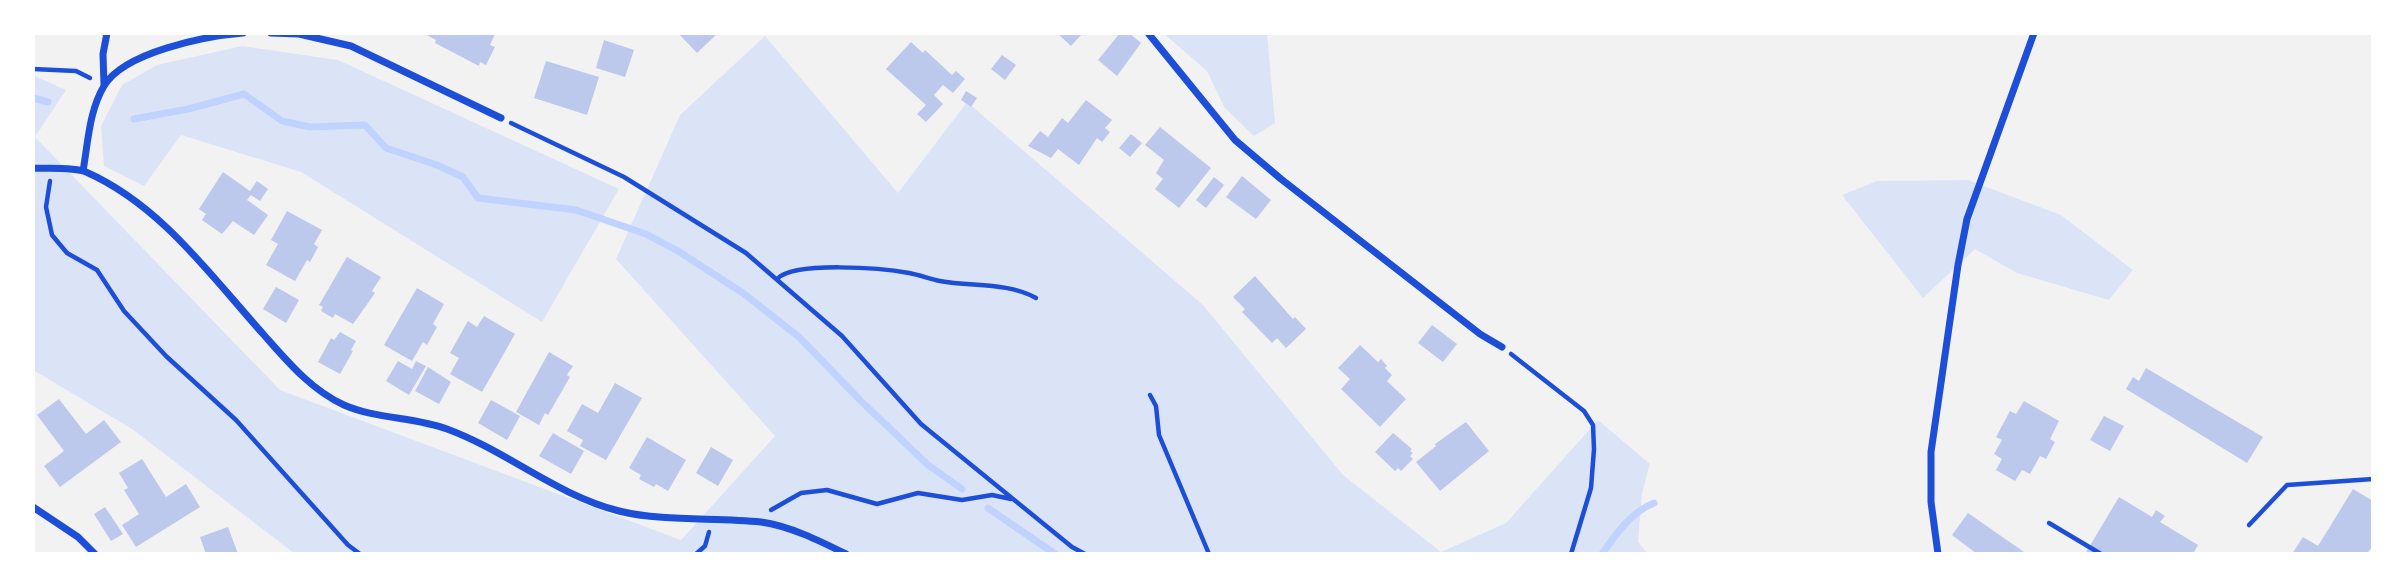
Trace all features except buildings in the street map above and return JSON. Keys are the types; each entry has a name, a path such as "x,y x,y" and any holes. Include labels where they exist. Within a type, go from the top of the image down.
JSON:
{"street":[{"path":"83,170 92,115 104,85 103,54 107,33"},
{"path":"104,85 126,66 144,57 214,35 243,33"},
{"path":"271,33 299,34 351,46 501,118"},
{"path":"1149,33 1235,140 1469,326 1502,347"},
{"path":"1938,554 1931,502 1931,452 1958,265 1967,219 2034,33"},
{"path":"33,167 83,170 128,196 166,225 288,362 314,386 344,404 446,428 571,494 620,511 712,521 763,523 815,539 846,554"},
{"path":"33,507 78,537 95,554"}],"path":[{"path":"35,68 76,71 104,85"},
{"path":"501,118 624,177 746,253 842,335 921,424 1072,547 1085,554"},
{"path":"51,170 46,207 52,235 66,253 97,270 124,311 166,356 236,420 348,545 360,554"},
{"path":"777,279 783,273 814,269 888,270 940,281 1020,289 1036,298"},
{"path":"1502,347 1584,411 1593,425 1591,488 1571,554"},
{"path":"1150,395 1156,406 1159,435 1209,554"},
{"path":"2249,525 2287,485 2373,479"},
{"path":"763,523 770,510 801,493 827,490 877,504 918,493 962,500 992,495 1013,499"},
{"path":"696,554 705,546 712,521"},
{"path":"2049,523 2101,554"}],"shaded area":[{"path":"1163,33 1267,33 1275,123 1254,136 1224,107 1207,71"},
{"path":"765,36 898,193 967,102 1203,305 1343,475 1441,552 1506,523 1598,420 1650,464 1642,493 1638,542 1648,554 295,554 132,429 33,370 33,75 66,90 35,137 280,390 681,540 775,436 616,259 680,115"},
{"path":"242,46 338,60 619,189 542,322 301,172 181,135 144,186 104,166 101,126 122,85 157,65"},
{"path":"1968,180 2061,215 2133,270 2109,300 2017,273 1975,249 1923,298 1842,195 1877,181"}],"waterway":[{"path":"134,119 188,109 244,94 282,121 310,127 365,125 386,148 463,177 478,198 576,210 646,234 678,251 743,293 799,337 928,465 962,489"},
{"path":"33,98 48,102"},
{"path":"1602,554 1631,518 1654,503"},
{"path":"988,508 1055,554"}]}
